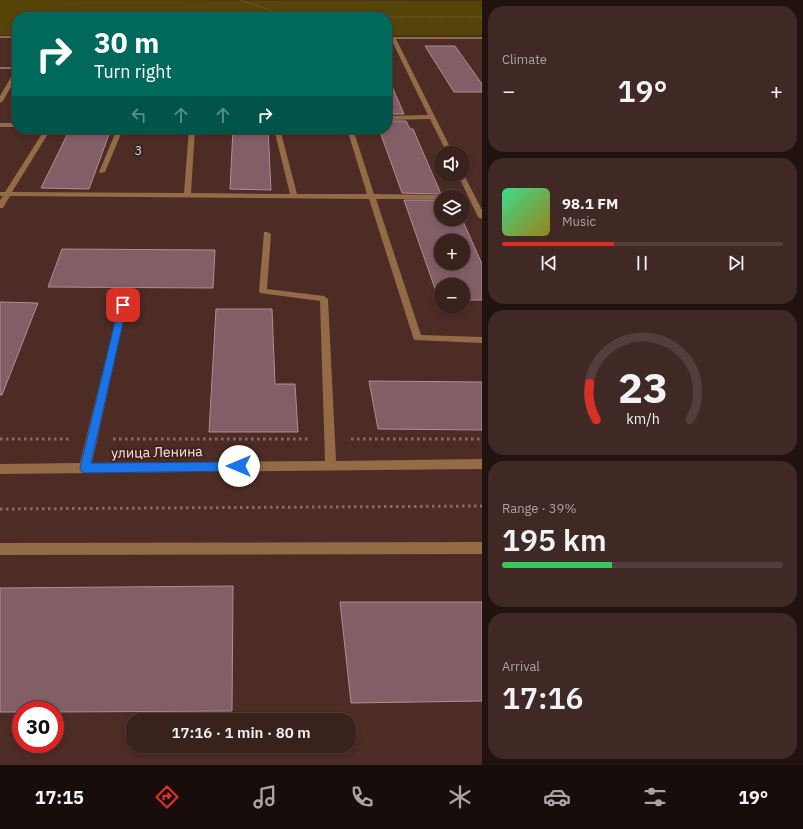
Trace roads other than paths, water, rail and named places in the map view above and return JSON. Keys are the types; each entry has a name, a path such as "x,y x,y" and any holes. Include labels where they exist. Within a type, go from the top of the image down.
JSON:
{"street":[{"path":"0,37 12,37"},
{"path":"392,38 482,38"},
{"path":"392,42 446,146"},
{"path":"0,68 12,68"},
{"path":"0,100 12,80"},
{"path":"392,118 432,117"},
{"path":"0,125 12,125"},
{"path":"0,206 4,194 45,134"},
{"path":"102,172 118,134"},
{"path":"187,196 192,134"},
{"path":"277,134 294,196"},
{"path":"352,134 417,338 482,340"},
{"path":"464,182 482,217"},
{"path":"4,194 434,197"},
{"path":"266,234 263,291 324,299 331,466"},
{"path":"85,468 123,305"},
{"name":"улица Ленина","path":"0,469 482,464"},
{"path":"0,549 482,548"}],"district":[{"name":"3","path":"139,150"}]}
